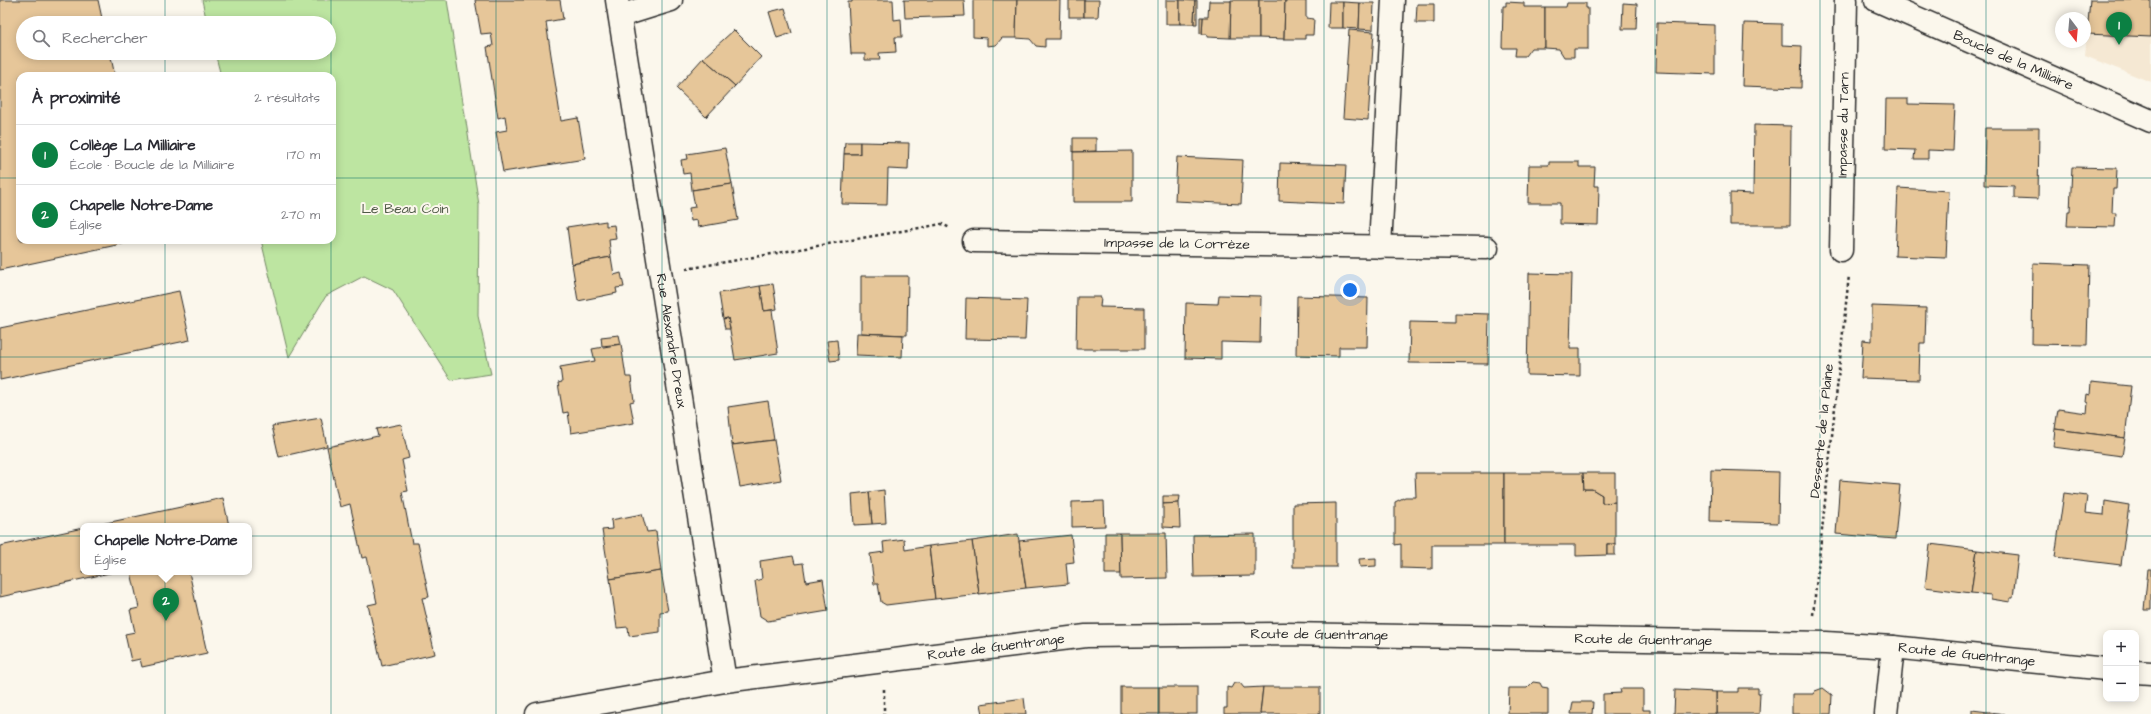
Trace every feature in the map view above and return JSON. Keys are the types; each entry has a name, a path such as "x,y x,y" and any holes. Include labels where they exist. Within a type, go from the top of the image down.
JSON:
{"street":[{"path":"619,8 671,0"},
{"path":"1380,247 1392,0"},
{"name":"Impasse du Tarn","path":"1841,250 1846,0"},
{"name":"Boucle de la Milliaire","path":"1876,0 2151,121"},
{"name":"Rue Alexandre Dreux","path":"619,8 725,682"},
{"name":"Impasse de la Corrèze","path":"974,241 1487,248"},
{"name":"Route de Guentrange","path":"537,714 725,682 1086,636 1284,634 1804,642 1893,647 2103,669"},
{"path":"1886,714 1893,647"},
{"path":"2139,672 2151,673"}],"path":[{"path":"684,269 942,224 974,241"},
{"name":"Desserte de la Plaine","path":"1813,615 1849,277 1841,250"},
{"path":"884,688 884,714"}],"shaded area":[{"path":"2090,0 2151,0 2151,82 2085,56 2086,48 2091,48 2091,12 2089,12"}],"green space":[{"name":"Le Beau Coin","path":"202,0 447,0 479,205 478,316 491,374 451,380 393,290 364,276 326,296 289,357 262,244 336,244 336,72 220,72 217,60 336,60 336,16 205,16"}],"building":[{"path":"0,0 98,0 101,16 16,16 16,60 112,60 114,72 16,72 16,244 121,244 0,270"},
{"path":"475,0 560,0 563,19 546,22 561,121 578,118 585,159 503,172 496,132 507,130 505,116 498,118 487,47 493,46 491,33 481,34"},
{"path":"852,0 893,0 894,20 901,19 902,37 895,37 896,52 879,53 880,60 865,60 865,54 851,54 848,2 852,2"},
{"path":"904,0 964,0 965,16 905,18"},
{"path":"973,0 1017,0 1016,38 1002,38 996,45 987,46 987,38 973,37"},
{"path":"1017,0 1060,0 1059,39 1045,39 1045,47 1036,46 1030,39 1016,38"},
{"path":"1069,0 1084,0 1084,17 1069,17"},
{"path":"1084,0 1099,0 1098,17 1084,17"},
{"path":"1166,0 1180,0 1180,24 1166,24"},
{"path":"1180,0 1195,1 1194,24 1180,24"},
{"path":"1197,0 1197,24 1194,24 1195,1"},
{"path":"1231,0 1259,0 1259,38 1230,38"},
{"path":"1259,0 1285,0 1284,39 1259,38"},
{"path":"2090,0 2151,0 2151,37 2091,34 2091,12 2089,12"},
{"path":"1209,1 1231,1 1230,38 1207,37 1207,34 1202,34 1203,17 1208,17"},
{"path":"1285,1 1306,1 1306,18 1314,19 1313,35 1305,35 1305,39 1284,39"},
{"path":"1329,2 1343,2 1343,28 1328,28"},
{"path":"1343,2 1360,3 1359,29 1343,28"},
{"path":"1506,2 1524,3 1524,7 1545,7 1545,48 1531,48 1525,56 1515,56 1516,48 1502,48 1503,6 1506,6"},
{"path":"1360,3 1374,3 1373,30 1359,29"},
{"path":"1567,3 1586,3 1586,8 1588,8 1588,49 1574,49 1574,57 1564,57 1559,49 1545,48 1545,7 1566,7"},
{"path":"1623,3 1637,4 1636,29 1622,29"},
{"path":"1417,4 1434,4 1434,23 1416,23"},
{"path":"785,8 792,33 777,38 769,12"},
{"path":"1200,17 1203,17 1202,34 1200,33"},
{"path":"1657,23 1715,25 1715,74 1656,72"},
{"path":"1744,23 1782,24 1782,45 1802,46 1801,88 1742,86"},
{"path":"734,30 761,57 735,86 703,58"},
{"path":"1349,30 1374,32 1368,120 1343,118"},
{"path":"703,58 735,86 706,117 676,88"},
{"path":"1886,99 1908,99 1908,104 1955,105 1953,151 1928,150 1928,159 1914,159 1915,150 1885,149"},
{"path":"1754,125 1791,126 1790,225 1730,225 1730,193 1753,194"},
{"path":"1985,128 2039,128 2038,199 2014,198 2014,186 1984,185"},
{"path":"1073,138 1096,138 1096,151 1073,152"},
{"path":"845,142 860,142 860,154 844,154"},
{"path":"860,142 909,143 908,170 888,169 887,205 842,204 844,154 860,154"},
{"path":"725,148 732,184 692,190 690,173 683,174 681,160 688,159 687,154"},
{"path":"1132,151 1132,202 1073,202 1073,152"},
{"path":"1177,157 1243,160 1241,204 1175,201"},
{"path":"1549,162 1579,162 1579,167 1595,167 1594,186 1599,186 1598,225 1560,224 1560,203 1528,203 1529,165 1549,165"},
{"path":"1280,163 1346,165 1344,204 1279,201"},
{"path":"2072,167 2117,168 2116,189 2113,189 2112,213 2116,213 2115,227 2067,226 2068,212 2070,212"},
{"path":"732,184 738,220 698,227 697,220 691,221 689,208 695,207 692,190"},
{"path":"1898,188 1949,191 1946,258 1895,256"},
{"path":"606,221 606,226 614,225 616,239 609,240 611,257 572,264 567,227"},
{"path":"611,257 614,275 621,273 624,287 616,288 617,293 578,301 572,264"},
{"path":"2033,263 2089,265 2087,345 2032,344"},
{"path":"1529,273 1572,274 1570,348 1580,348 1580,376 1527,375"},
{"path":"861,276 908,276 907,335 861,333"},
{"path":"773,284 777,309 764,311 760,286"},
{"path":"760,286 764,311 772,310 778,353 735,360 728,318 723,319 719,293"},
{"path":"179,291 190,340 0,380 0,328"},
{"path":"1219,295 1261,296 1260,343 1221,342 1221,359 1185,358 1186,303 1218,304"},
{"path":"1297,296 1368,298 1367,347 1339,347 1339,356 1296,355"},
{"path":"1077,297 1101,297 1100,307 1144,308 1144,349 1076,349"},
{"path":"966,298 1027,300 1025,340 965,339"},
{"path":"1872,306 1926,308 1925,343 1920,343 1919,380 1861,378 1863,340 1872,341"},
{"path":"1455,313 1489,314 1488,364 1409,363 1410,322 1455,323"},
{"path":"728,318 730,329 725,329 723,319"},
{"path":"857,333 903,335 902,357 856,355"},
{"path":"619,335 621,344 602,346 601,337"},
{"path":"837,340 839,360 830,361 827,341"},
{"path":"621,344 626,377 631,377 634,401 630,402 634,423 571,433 568,412 563,413 558,383 562,382 560,367 595,361 592,349"},
{"path":"2091,382 2131,386 2125,438 2055,429 2058,409 2087,413 2087,394 2090,395"},
{"path":"768,401 774,440 732,445 728,407"},
{"path":"321,418 327,446 279,457 272,426"},
{"path":"401,424 409,458 402,460 408,491 402,492 412,543 418,543 429,597 422,598 435,654 382,666 368,605 377,603 367,557 362,558 350,504 340,507 327,447 378,436 376,429"},
{"path":"2055,429 2125,438 2122,456 2053,447"},
{"path":"774,440 781,480 740,487 732,445"},
{"path":"1711,470 1779,472 1778,523 1710,521"},
{"path":"1415,473 1504,473 1504,545 1432,545 1432,569 1401,568 1401,544 1395,545 1395,502 1405,497 1416,497"},
{"path":"1504,473 1583,473 1584,489 1592,489 1602,495 1602,503 1615,502 1615,544 1607,544 1607,555 1576,556 1576,545 1504,545"},
{"path":"1583,473 1615,473 1615,502 1602,503 1602,495 1592,489 1584,489"},
{"path":"1840,480 1900,485 1895,539 1836,534"},
{"path":"884,490 886,523 872,524 869,492"},
{"path":"869,492 872,524 854,525 852,494"},
{"path":"2064,493 2087,496 2085,513 2104,515 2105,501 2129,505 2121,565 2055,557"},
{"path":"1163,496 1180,496 1179,503 1163,504"},
{"path":"223,498 228,523 106,523"},
{"path":"1104,501 1105,526 1072,527 1072,502"},
{"path":"1179,503 1180,528 1163,527 1163,504"},
{"path":"1336,503 1336,567 1293,567 1293,504"},
{"path":"642,514 647,532 656,531 661,571 610,579 602,530 612,529 611,520"},
{"path":"80,529 80,575 100,575 0,597 0,546"},
{"path":"1105,533 1120,533 1121,574 1105,574"},
{"path":"1120,533 1166,533 1167,578 1121,579"},
{"path":"1018,534 1026,588 979,594 972,541"},
{"path":"1255,534 1255,576 1194,577 1193,535"},
{"path":"1071,535 1074,562 1066,563 1068,584 1026,588 1019,541"},
{"path":"904,539 905,550 929,546 935,599 886,605 881,602 878,584 874,584 870,554 884,552 883,542"},
{"path":"972,541 979,594 935,599 929,546"},
{"path":"1607,544 1615,544 1615,555 1607,555"},
{"path":"1930,544 1977,550 1971,593 1925,587"},
{"path":"1977,550 2018,555 2013,598 2010,598 2010,602 1991,599 1991,595 1971,593"},
{"path":"793,556 795,564 803,563 806,582 823,579 828,611 768,621 760,616 755,581 762,579 760,561"},
{"path":"1376,558 1376,566 1360,567 1359,559"},
{"path":"2148,569 2151,569 2151,610 2144,610"},
{"path":"661,571 668,611 660,612 660,632 629,636 628,627 617,628 610,579"},
{"path":"132,575 190,575 207,653 142,667 140,659 131,661 125,634 135,632 130,610 139,608"},
{"path":"1533,682 1540,683 1542,687 1548,688 1548,714 1508,714 1509,688 1527,688"},
{"path":"1234,683 1240,683 1244,688 1263,687 1260,714 1224,714 1224,708 1227,708 1227,687 1231,688"},
{"path":"1121,687 1159,687 1159,714 1121,714"},
{"path":"1159,687 1197,687 1197,714 1159,714"},
{"path":"1263,687 1320,687 1320,714 1260,714"},
{"path":"1738,688 1758,688 1758,693 1760,693 1759,714 1716,714 1716,692 1738,692"},
{"path":"1823,688 1832,695 1831,714 1792,714 1792,694 1813,694 1815,691"},
{"path":"1620,689 1643,689 1643,710 1650,710 1650,714 1603,714 1603,694 1621,693"},
{"path":"1675,690 1716,692 1716,714 1674,714"},
{"path":"1024,698 1026,714 983,714 981,704"},
{"path":"1573,702 1593,702 1592,714 1571,714"},
{"path":"1972,710 2005,714 1972,714"}],"place":[{"name":"Collège La Milliaire","path":"2119,45"},
{"name":"Chapelle Notre-Dame","path":"166,621"}]}
